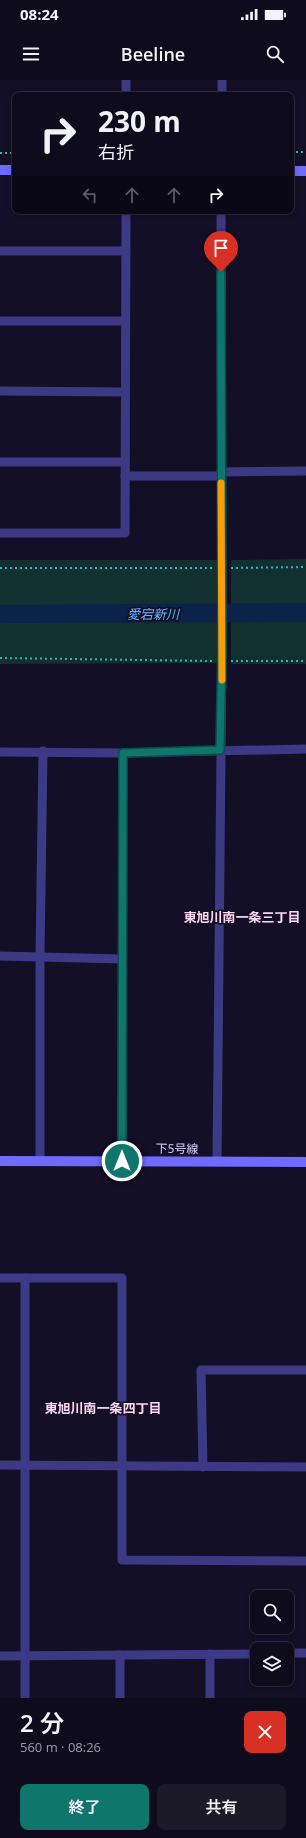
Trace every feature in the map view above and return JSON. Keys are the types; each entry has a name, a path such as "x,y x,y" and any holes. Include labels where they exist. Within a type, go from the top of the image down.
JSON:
{"street":[{"path":"126,80 126,92"},
{"path":"222,80 222,92"},
{"path":"0,170 12,170"},
{"path":"294,171 306,171"},
{"path":"0,533 125,533 126,214"},
{"path":"217,1162 222,656 221,214"},
{"path":"0,251 126,251"},
{"path":"0,321 125,321"},
{"path":"0,391 125,392"},
{"path":"0,462 125,462"},
{"path":"125,476 306,471"},
{"path":"0,752 43,751 123,753 220,750 306,750"},
{"path":"40,1161 40,956 43,751"},
{"path":"122,1161 123,753"},
{"path":"0,956 122,959"},
{"name":"下5号線","path":"0,1161 306,1162"},
{"path":"0,1278 122,1278 122,1560 306,1561"},
{"path":"25,1278 25,1698"},
{"path":"204,1467 201,1370 306,1370"},
{"path":"0,1465 306,1467"},
{"path":"294,1653 306,1653"},
{"path":"210,1654 210,1698"},
{"path":"0,1656 250,1654"},
{"path":"120,1655 120,1698"}],"path":[{"path":"294,152 306,152"},
{"path":"0,154 12,153"},
{"path":"0,568 222,570 306,567"},
{"path":"0,658 222,656 306,661"}],"green space":[{"path":"306,559 306,664 231,664 231,560"},
{"path":"0,560 218,560 220,663 0,664"}],"water":[{"name":"愛宕新川","path":"306,603 306,622 0,623 0,605"}],"slow traffic":[{"path":"221,483 222,680"}],"district":[{"name":"東旭川南一条三丁目","path":"242,917"},
{"name":"東旭川南一条四丁目","path":"103,1408"}],"route":[{"path":"122,1161 123,753 220,750 222,652 221,272"}]}
